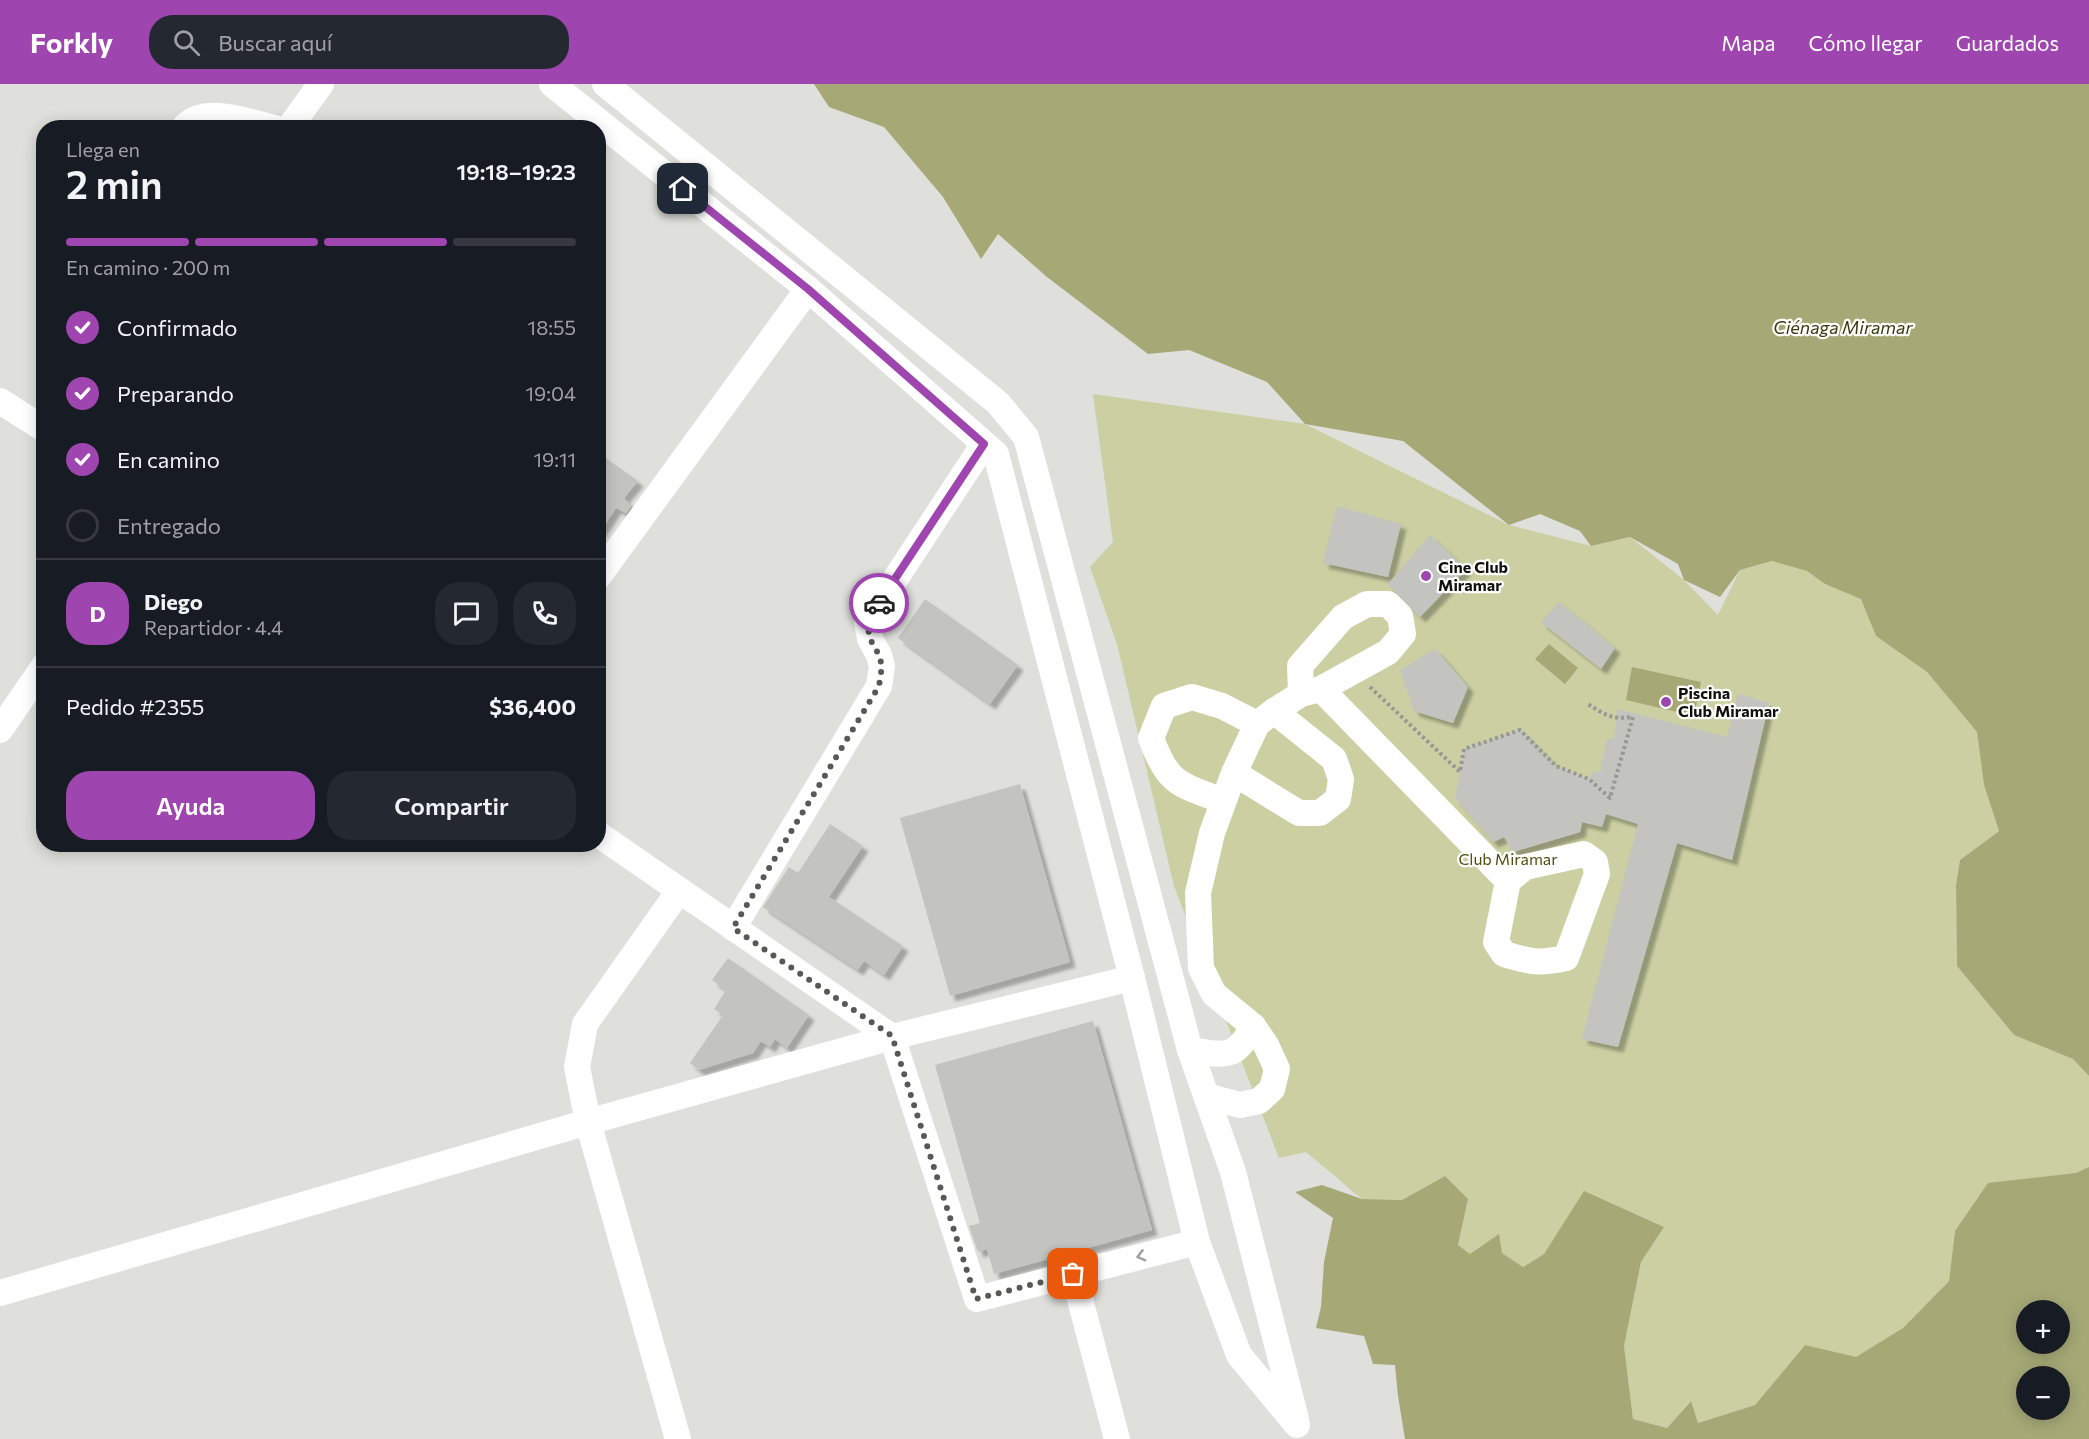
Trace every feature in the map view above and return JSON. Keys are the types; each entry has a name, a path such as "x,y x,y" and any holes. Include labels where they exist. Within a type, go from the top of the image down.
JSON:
{"street":[{"path":"296,120 321,84"},
{"path":"552,84 585,120"},
{"path":"605,84 998,403 1026,437 1190,1050 1233,1172 1300,1432"},
{"path":"197,120 220,115 241,120"},
{"path":"606,143 808,289 996,454 1132,978 1197,1242 1239,1355 1300,1432"},
{"path":"606,566 808,289"},
{"path":"0,401 36,424"},
{"path":"733,928 879,686 882,666 870,639 867,622 984,444"},
{"path":"0,730 36,678"},
{"path":"1206,1096 1240,1105 1259,1101 1272,1089 1277,1069 1266,1045 1253,1026 1214,994 1201,968 1198,892 1212,833 1223,801 1234,773 1265,717 1311,692 1508,881"},
{"path":"1223,801 1179,784 1161,764 1151,738 1164,706 1192,697 1265,717 1334,759 1341,778 1338,799 1320,813 1299,813 1234,773"},
{"path":"606,840 892,1036 976,1299 1197,1242"},
{"path":"1584,854 1595,862 1597,874 1566,958 1548,962 1529,962 1504,954 1496,942 1508,881 1525,867 1584,854"},
{"path":"678,1439 588,1122 577,1066 585,1024 679,891"},
{"path":"0,1293 892,1036 1132,978"},
{"path":"1190,1050 1231,1054 1245,1042 1253,1026"},
{"path":"1073,1274 1117,1439"}],"path":[{"path":"1385,699 1460,772 1464,749 1520,730 1556,766 1590,779 1610,798 1633,717 1611,718 1586,703"}],"green space":[{"name":"Club Miramar","path":"1093,394 1305,424 1509,525 1591,546 1630,537 1684,580 1718,615 1740,570 1772,561 1807,570 1825,584 1862,599 1876,636 1927,672 1977,732 1984,785 1999,831 1960,860 1956,885 1957,966 2014,1035 2073,1059 2089,1076 2089,1167 1955,1231 1949,1281 1903,1328 1855,1358 1805,1345 1755,1405 1698,1423 1690,1401 1667,1428 1633,1419 1624,1346 1641,1262 1664,1227 1584,1192 1544,1254 1523,1267 1502,1253 1470,1254 1458,1245 1468,1199 1445,1176 1402,1200 1362,1199 1306,1152 1279,1158 1174,886 1117,644 1090,567 1113,542"}],"water":[{"name":"Ciénaga Miramar","path":"814,84 2089,84 2089,1076 2073,1059 2014,1035 1957,966 1956,885 1960,860 1999,831 1984,785 1977,732 1927,672 1876,636 1861,599 1825,584 1807,571 1772,561 1740,570 1720,597 1684,580 1678,564 1630,537 1591,546 1580,531 1540,514 1509,525 1403,441 1305,424 1267,382 1189,350 1148,354 1047,277 998,234 981,259 943,197 884,127 829,107"},
{"path":"1549,644 1578,668 1565,684 1535,659"},
{"path":"1632,667 1701,682 1694,716 1626,700"},
{"path":"2089,1167 2089,1439 1405,1439 1395,1365 1373,1364 1364,1336 1316,1328 1321,1307 1324,1262 1333,1218 1295,1192 1322,1185 1362,1199 1402,1200 1445,1176 1468,1199 1458,1245 1470,1254 1499,1234 1502,1253 1523,1267 1544,1254 1584,1191 1664,1227 1641,1262 1624,1346 1633,1419 1667,1428 1691,1401 1698,1423 1755,1405 1805,1345 1856,1357 1903,1328 1949,1281 1955,1231 1988,1183 2076,1173"}],"building":[{"path":"606,459 638,481 624,498 631,506 626,513 616,508 606,523"},
{"path":"1337,506 1401,524 1388,577 1323,563"},
{"name":"Cine Club Miramar","path":"1430,535 1466,569 1420,617 1388,584"},
{"path":"925,599 1018,665 990,704 898,638"},
{"path":"1559,602 1615,648 1601,669 1541,622"},
{"path":"1435,649 1468,687 1453,723 1414,711 1400,670"},
{"path":"1738,694 1769,703 1732,860 1677,843 1618,1047 1582,1039 1638,824 1606,814 1602,827 1582,822 1580,832 1513,852 1504,837 1493,842 1455,798 1464,749 1520,730 1556,766 1589,779 1593,771 1600,773 1607,739 1614,739 1617,709 1727,737"},
{"path":"1020,784 1070,962 950,996 900,818"},
{"path":"830,824 863,846 829,897 903,946 884,975 864,961 858,970 763,907 789,867 798,873"},
{"path":"728,958 809,1015 787,1048 775,1039 770,1047 761,1041 753,1053 699,1070 690,1063 723,1015 714,1009 726,990 712,980"},
{"path":"1093,1021 1152,1230 994,1274 987,1249 978,1252 969,1226 980,1223 935,1065"}],"way so far":[{"path":"879,603 867,622 870,639 882,666 879,686 733,928 892,1036 976,1299 1073,1274"}],"place":[{"name":"Cine Club Miramar","path":"1426,576"},
{"name":"Piscina Club Miramar","path":"1666,702"}],"route":[{"path":"683,189 808,289 984,444 879,603"}]}
